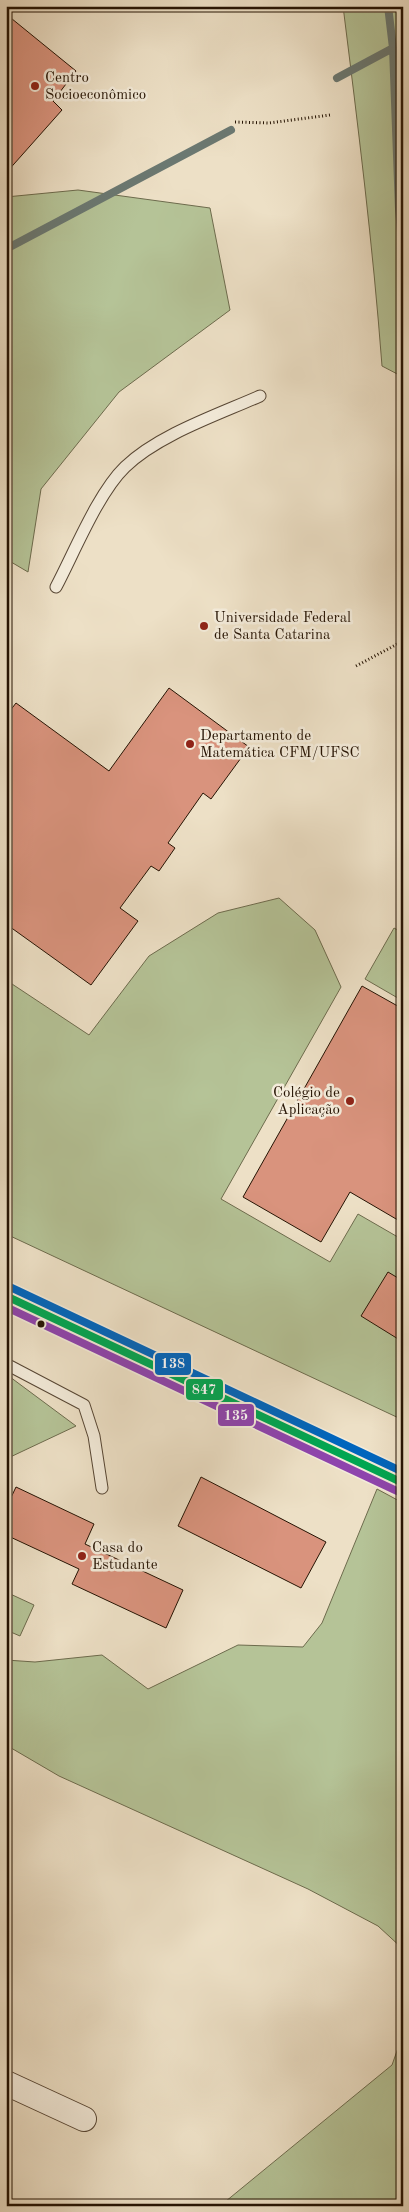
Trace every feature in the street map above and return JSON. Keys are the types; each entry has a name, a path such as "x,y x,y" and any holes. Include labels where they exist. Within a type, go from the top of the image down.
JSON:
{"main road":[{"path":"6,1296 403,1483"}],"street":[{"path":"6,2082 84,2119"}],"lane":[{"path":"56,587 102,498 124,468 155,444 260,396"},
{"path":"6,1364 84,1405 94,1436 102,1488"}],"path":[{"path":"236,122 269,123 330,115"},
{"path":"356,666 403,641"}],"green space":[{"path":"343,6 403,6 403,377 382,366 370,231"},
{"path":"78,190 210,208 230,310 119,392 41,489 28,572 6,559 6,197"},
{"path":"279,898 315,930 341,987 221,1199 330,1262 358,1214 403,1240 403,1420 6,1234 6,980 89,1035 149,956 218,913"},
{"path":"394,928 403,933 403,1001 365,979"},
{"path":"6,1374 76,1426 6,1459"},
{"path":"377,1489 403,1503 403,1949 378,1926 308,1889 59,1776 6,1745 6,1660 35,1662 102,1655 148,1689 238,1645 303,1647 322,1623"},
{"path":"6,1592 34,1605 20,1636 6,1630"},
{"path":"403,2034 403,2206 220,2206 392,2065"}],"building":[{"name":"Centro Socioeconômico","path":"6,14 76,71 53,101 62,110 6,173"},
{"path":"169,688 249,747 211,799 203,793 168,843 175,848 159,871 151,866 120,908 138,921 91,985 6,924 6,716 16,703 109,771"},
{"name":"Colégio de Aplicação","path":"362,986 403,1009 403,1223 350,1192 321,1242 243,1197"},
{"path":"388,1272 403,1281 403,1342 361,1316"},
{"name":"Casa do Estudante","path":"201,1477 326,1542 301,1588 178,1526"},
{"name":"Casa do Estudante","path":"16,1487 94,1524 85,1544 183,1590 166,1628 72,1584 79,1569 6,1535 6,1508"}],"waterway":[{"path":"388,6 393,48 399,209 403,255"},
{"path":"337,78 393,48"},
{"path":"6,249 231,130"}],"transit line":[{"name":"138","path":"10,1287 403,1472"},
{"name":"847","path":"6,1296 403,1483"},
{"name":"135","path":"6,1307 399,1492"}],"place":[{"name":"Centro Socioeconômico","path":"35,86"},
{"name":"Universidade Federal de Santa Catarina","path":"204,626"},
{"name":"Departamento de Matemática CFM/UFSC","path":"190,744"},
{"name":"Colégio de Aplicação","path":"350,1101"},
{"name":"Casa do Estudante","path":"82,1556"}]}
